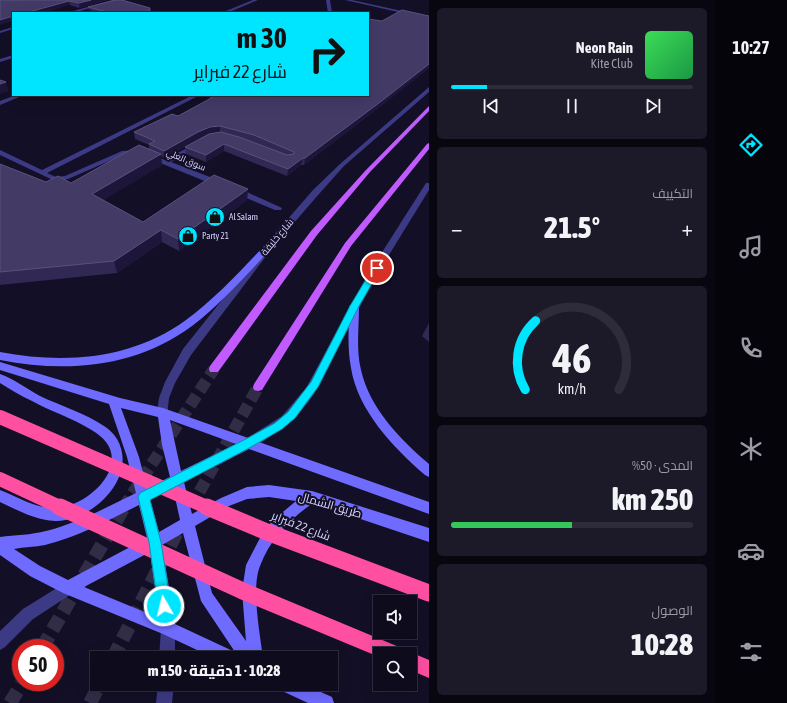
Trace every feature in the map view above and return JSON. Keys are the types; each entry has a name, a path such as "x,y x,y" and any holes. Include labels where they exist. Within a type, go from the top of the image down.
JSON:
{"highway":[{"name":"شارع 22 فبراير","path":"0,417 101,462 267,532 429,594"},
{"path":"0,479 245,592 377,647"},
{"path":"417,664 429,669"}],"main road":[{"path":"214,369 314,234 368,171 429,108"},
{"path":"258,387 348,245 429,145"},
{"path":"0,356 30,361 63,363 121,356 152,346 176,332 195,318 229,287 270,245"},
{"path":"354,306 353,347 357,372 367,400 390,434 410,455 429,471"},
{"path":"0,366 113,401 163,413 429,508"},
{"path":"0,378 35,398 98,428 107,435 113,444 116,455 115,467 111,480 103,492 92,502 79,510 64,514 50,515 36,511 0,496"},
{"path":"113,401 133,457 155,542 168,629"},
{"path":"163,413 168,445 189,523 198,570 206,596 243,651"},
{"path":"0,544 45,538 93,521 248,444"},
{"name":"طريق الشمال","path":"68,588 117,563 225,502 247,493 269,490 312,497 429,535"},
{"path":"254,651 249,598 252,567 267,538 278,522 292,510 312,497"},
{"path":"0,547 35,571 68,588 168,629 216,651"},
{"path":"301,691 326,703"}],"street":[{"path":"72,12 117,0"},
{"path":"226,12 256,0"},
{"path":"328,0 330,12"},
{"path":"349,0 429,18"},
{"path":"0,32 12,28"},
{"path":"0,61 12,56"},
{"name":"شارع خليفة","path":"163,413 164,398 170,382 187,352 270,245 316,192 342,165 429,89"},
{"path":"0,103 18,96"},
{"path":"41,173 195,96"},
{"path":"166,162 201,142"},
{"name":"سوق العلي","path":"0,152 55,179 66,178 122,153 139,152 278,208"},
{"path":"248,444 279,426 301,404 314,385 354,306 429,185"},
{"path":"0,642 28,614 68,588"},
{"path":"167,651 168,629"},
{"path":"164,703 165,691"}],"building":[{"path":"0,0 91,0 79,3 69,1 29,12 12,12 12,16 0,20"},
{"path":"115,0 122,0 150,8 149,12 107,12 88,7"},
{"path":"402,10 429,16 429,64 379,103 288,169 224,144 206,155 185,147 209,134 221,132 239,137 287,155 294,154 294,152 254,135 220,126 210,127 198,132 164,151 149,144 155,141 134,132 172,114 178,116 215,96 369,96 369,19 382,21"},
{"path":"0,80 6,82 0,84"},
{"path":"139,145 161,154 92,194 143,222 214,175 248,189 178,239 161,230 114,261 0,272 0,164 46,182 58,176 71,183"}],"tunnel":[{"path":"123,508 214,369"},
{"path":"191,507 258,387"},
{"path":"47,639 124,507"},
{"path":"117,651 180,526"},
{"path":"10,703 17,691"},
{"path":"90,703 96,691"}],"place":[{"name":"Al Salam","path":"215,217"},
{"name":"Party 21","path":"188,236"}],"route":[{"path":"164,606 155,542 144,497 248,444 279,426 291,415 301,404 314,385 354,306 377,268"}]}
